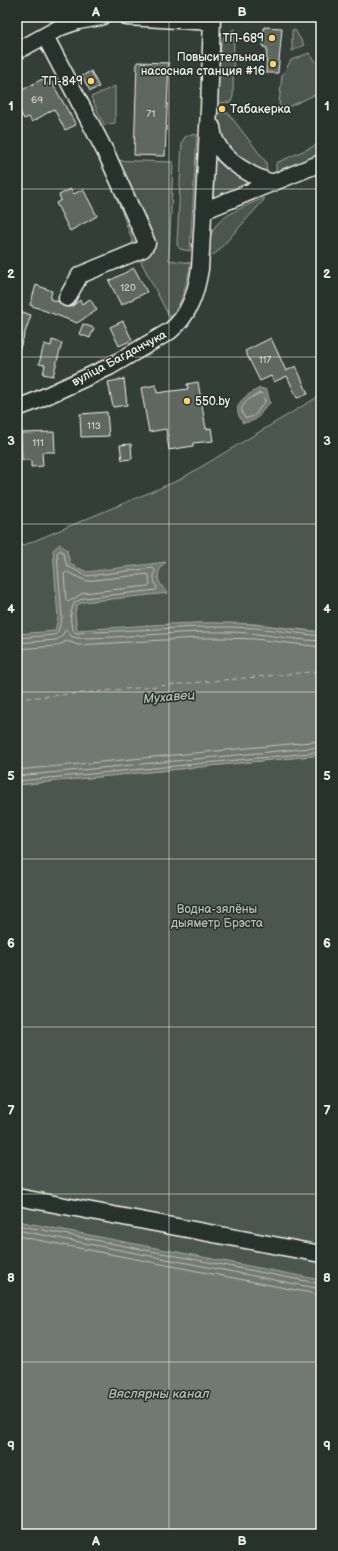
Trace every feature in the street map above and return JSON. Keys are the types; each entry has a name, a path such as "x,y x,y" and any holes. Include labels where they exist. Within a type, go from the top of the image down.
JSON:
{"street":[{"path":"17,51 61,27 78,21 101,17"},
{"path":"127,17 212,20"},
{"name":"вуліца Багданчука","path":"17,408 109,367 161,337 178,324 191,303 198,279 204,211 212,20"},
{"path":"45,36 105,150 147,243 143,249 80,275 67,298"},
{"name":"вуліца Багданчука","path":"209,110 216,142 222,151 251,175 273,183"},
{"path":"204,211 321,163"},
{"path":"17,1197 321,1254"}],"green space":[{"path":"234,29 233,96 231,102 217,103 221,43 225,35"},
{"path":"292,30 295,30 304,45 292,51"},
{"path":"309,53 321,68 321,92 286,108 282,108 279,104 282,76 291,60"},
{"path":"115,86 115,123 104,125 91,97"},
{"path":"216,113 228,113 266,162 267,174 242,162 234,155 223,138 218,126"},
{"path":"192,134 197,135 190,251 180,249 177,245 182,142 185,137"},
{"path":"321,143 321,153 276,173 276,163"},
{"path":"220,159 244,178 246,181 246,187 214,198 212,192 214,163"},
{"path":"103,160 173,162 169,260 191,263 181,300 170,318 138,256"},
{"path":"264,198 264,200 217,252 210,257 210,238 212,232 221,220 242,207"},
{"path":"321,395 321,632 256,624 198,623 17,634 17,546 22,546 179,480"},
{"name":"Водна-зялёны дыяметр Брэста","path":"321,755 321,1534 17,1534 17,785"}],"water":[{"path":"260,388 267,390 270,403 257,418 250,422 243,423 239,416 238,406 244,398"},
{"name":"Мухавец","path":"60,544 67,550 70,564 87,572 166,562 158,574 158,578 161,585 168,593 84,602 77,605 75,613 77,630 171,624 227,623 321,632 321,755 17,785 17,634 55,631 58,618 53,550"},
{"name":"Вяслярны канал","path":"17,1221 321,1280 321,1534 17,1534"}],"building":[{"path":"264,27 282,28 278,73 266,73 267,48 263,47"},
{"path":"137,62 169,63 165,156 134,155"},
{"name":"ТП-849","path":"91,71 99,87 90,91 82,76"},
{"path":"42,79 46,85 51,81 76,125 65,130 54,109 32,122 29,117 24,119 17,107 17,93"},
{"path":"71,189 74,194 83,189 97,216 70,231 56,203 61,200 59,195"},
{"path":"134,268 147,292 121,305 109,281"},
{"path":"36,285 52,291 50,299 59,302 63,306 71,307 80,300 82,304 90,299 97,310 77,323 30,305"},
{"path":"17,310 31,315 19,351 17,351"},
{"path":"123,321 132,340 119,346 110,327"},
{"path":"83,324 94,328 90,338 79,334"},
{"path":"271,338 286,371 296,366 308,394 297,398 287,376 274,382 271,376 260,381 245,351"},
{"path":"52,340 62,343 53,376 43,374 45,365 39,364 44,344 51,346"},
{"path":"124,379 127,405 113,407 108,382"},
{"path":"198,382 206,429 211,428 213,441 193,443 193,446 169,450 166,429 149,432 141,388 156,385 157,393 188,389 187,384"},
{"path":"107,412 109,436 81,437 80,414"},
{"path":"54,432 55,452 42,452 43,466 31,467 31,460 22,460 21,433"},
{"path":"131,444 132,459 122,460 120,445"}],"ferry route":[{"path":"17,699 321,671"}],"place":[{"name":"ТП-689","path":"272,38"},
{"name":"Повысительная насосная станция #16","path":"273,64"},
{"name":"ТП-849","path":"91,81"},
{"name":"Табакерка","path":"222,109"},
{"name":"550.by","path":"187,401"}]}
